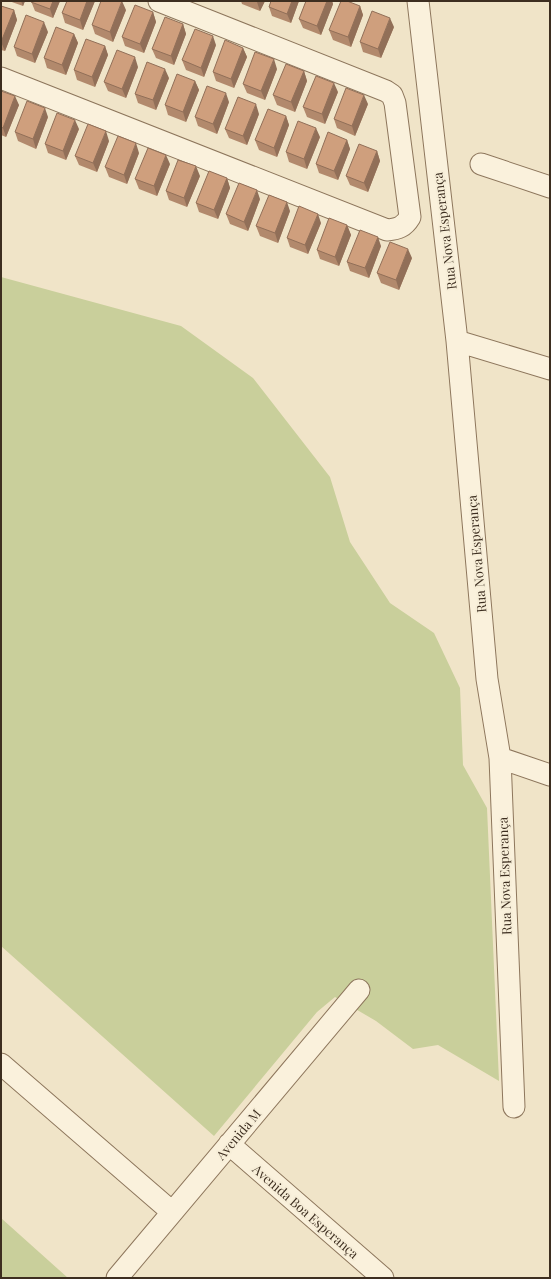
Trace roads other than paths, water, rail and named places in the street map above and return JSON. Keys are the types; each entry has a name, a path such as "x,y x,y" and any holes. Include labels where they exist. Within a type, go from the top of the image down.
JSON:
{"street":[{"path":"1,78 387,230 397,229 406,224 410,217 395,103 392,95 386,91 159,1"},
{"name":"Rua Nova Esperança","path":"418,1 457,341 487,679 500,758 514,1107"},
{"path":"481,164 550,187"},
{"path":"457,341 550,368"},
{"path":"500,758 550,774"},
{"name":"Avenida M","path":"117,1278 359,990"},
{"path":"1,1064 172,1212"},
{"name":"Avenida Boa Esperança","path":"229,1144 383,1278"}]}
